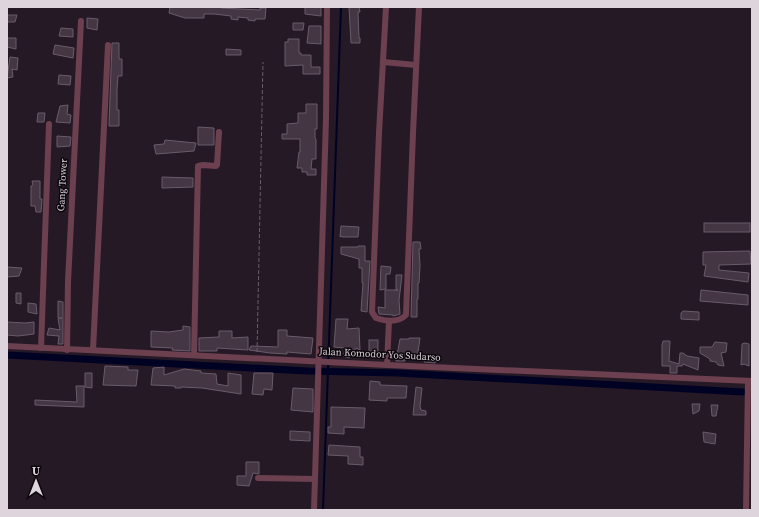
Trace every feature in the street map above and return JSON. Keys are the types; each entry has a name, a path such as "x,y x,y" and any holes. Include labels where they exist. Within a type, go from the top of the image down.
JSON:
{"street":[{"path":"314,510 328,7"},
{"path":"386,7 372,312 376,318 389,321 402,318 406,315 419,7"},
{"name":"Gang Tower","path":"66,350 68,266 81,20"},
{"path":"93,350 108,45"},
{"path":"383,62 416,65"},
{"path":"41,348 49,124"},
{"path":"194,355 198,166 218,165 219,132"},
{"path":"387,365 389,321"},
{"name":"Jalan Komodor Yos Sudarso","path":"7,346 257,358 319,363 335,362 750,381"},
{"path":"746,510 748,389 750,381"},
{"path":"258,478 315,478"}],"path":[{"path":"257,358 264,62"}],"building":[{"path":"170,7 222,7 221,8 260,10 260,8 266,8 265,19 255,19 255,21 248,20 248,18 238,17 238,20 231,19 231,16 214,14 204,14 204,18 185,18 169,13"},
{"path":"305,7 321,7 321,16 305,14"},
{"path":"349,7 359,7 360,43 351,43"},
{"path":"7,15 17,15 15,22 7,22"},
{"path":"87,18 98,19 97,30 87,28"},
{"path":"293,23 304,23 303,30 293,30"},
{"path":"309,26 321,26 321,44 307,43"},
{"path":"61,28 73,29 73,37 59,36"},
{"path":"7,38 16,38 16,49 7,47"},
{"path":"288,39 299,39 299,53 301,53 301,55 311,55 311,67 320,67 320,74 303,74 303,65 285,66 285,42 288,42"},
{"path":"112,43 119,43 119,59 122,59 122,76 118,76 117,90 119,126 109,126"},
{"path":"55,45 74,48 73,58 53,54"},
{"path":"226,49 241,50 241,55 226,55"},
{"path":"10,57 18,58 17,70 12,69 13,77 7,78"},
{"path":"59,75 71,76 70,85 58,84"},
{"path":"306,104 317,104 317,129 315,129 316,159 312,159 311,169 316,169 316,175 307,175 307,172 302,172 302,168 297,168 300,152 300,139 282,139 282,134 287,134 287,124 298,123 298,113 306,113"},
{"path":"68,105 67,114 71,115 70,123 56,122 60,106"},
{"path":"38,113 45,113 44,122 37,122"},
{"path":"198,127 214,128 214,145 198,145"},
{"path":"57,136 71,137 70,146 57,147"},
{"path":"165,140 196,143 194,151 156,154 154,145 164,144"},
{"path":"162,177 193,178 193,187 162,188"},
{"path":"32,181 40,181 40,199 42,199 41,212 36,212 35,206 31,206"},
{"path":"704,223 750,223 750,232 704,232"},
{"path":"341,226 359,227 358,237 340,237"},
{"path":"413,242 420,242 421,249 419,249 420,266 417,317 411,317"},
{"path":"365,246 365,261 370,261 367,312 361,311 363,283 362,268 359,268 359,259 341,254 341,247"},
{"path":"750,251 751,264 719,265 719,270 749,273 748,282 704,276 706,265 703,265 703,252"},
{"path":"381,266 391,267 390,274 386,274 386,289 380,290"},
{"path":"7,267 22,268 19,276 7,277"},
{"path":"396,275 402,275 399,300 400,314 393,316 379,314 378,307 385,308 385,290 396,290"},
{"path":"701,290 748,295 748,305 700,301"},
{"path":"16,293 21,293 21,304 16,303"},
{"path":"58,301 63,302 63,344 58,344 59,336 47,335 49,328 60,330 58,319 62,318 58,318"},
{"path":"28,303 36,304 37,314 28,312"},
{"path":"683,311 699,312 699,320 681,319 681,313"},
{"path":"336,319 348,319 347,329 359,328 360,350 356,348 349,358 343,356 346,348 334,347"},
{"path":"7,322 34,322 34,334 18,336 7,335"},
{"path":"183,326 190,327 190,351 172,350 173,348 151,347 151,331 169,332 183,330"},
{"path":"278,330 287,330 287,336 313,338 311,354 287,352 287,354 270,353 249,350 251,346 278,347"},
{"path":"219,331 232,331 232,338 248,337 248,350 217,348 217,351 199,351 199,338 219,337"},
{"path":"420,338 417,359 405,357 405,361 396,361 400,339"},
{"path":"369,340 378,340 378,357 369,357"},
{"path":"663,341 670,341 669,361 679,364 680,353 683,353 687,356 699,358 698,370 683,364 682,366 677,366 677,373 670,373 670,366 662,366"},
{"path":"715,342 727,343 726,352 721,353 724,366 710,361 710,359 700,353 700,347 712,347"},
{"path":"742,344 749,344 749,366 744,364 741,365"},
{"path":"424,357 436,358 435,363 424,362"},
{"path":"105,366 128,367 128,370 138,370 136,386 103,385"},
{"path":"164,367 164,375 184,369 201,371 201,373 216,374 217,384 228,386 228,373 241,375 241,394 202,388 175,388 175,386 151,385 153,368"},
{"path":"85,373 92,373 92,388 85,387"},
{"path":"254,373 273,373 272,390 264,389 263,395 252,394"},
{"path":"370,381 380,382 380,385 407,386 406,398 387,398 387,401 369,400"},
{"path":"76,386 84,386 84,407 35,405 35,400 77,402"},
{"path":"416,387 422,388 420,406 421,410 426,411 426,415 413,415"},
{"path":"293,388 313,389 313,412 291,410"},
{"path":"692,404 700,404 699,411 693,414"},
{"path":"711,405 718,405 716,416 712,416"},
{"path":"331,407 365,408 364,428 344,427 344,434 328,433 328,427 331,427"},
{"path":"290,431 310,432 310,441 290,440"},
{"path":"703,432 716,434 715,444 704,442"},
{"path":"329,445 360,447 360,457 363,457 363,465 348,464 348,456 328,455"},
{"path":"246,462 259,462 259,474 253,473 249,486 237,485 237,476 246,476"}],"waterway":[{"path":"323,510 341,7"},
{"path":"7,355 308,371 397,373 743,392"}]}
